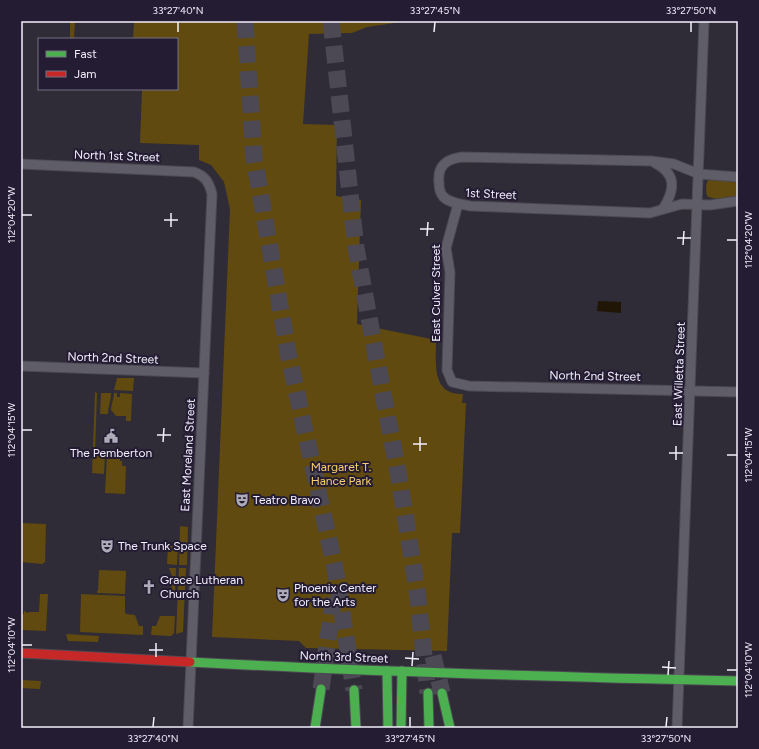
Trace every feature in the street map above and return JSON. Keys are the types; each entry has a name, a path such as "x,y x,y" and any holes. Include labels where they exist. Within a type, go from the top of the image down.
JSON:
{"main road":[{"name":"North 3rd Street","path":"21,653 387,671 738,681"},
{"path":"387,671 388,728"},
{"path":"401,728 402,671"},
{"path":"315,728 321,689"},
{"path":"354,690 356,728"},
{"path":"428,693 429,728"},
{"path":"442,693 450,728"}],"street":[{"name":"East Willetta Street","path":"677,728 704,21"},
{"name":"1st Street","path":"698,205 682,204 650,213 470,206 458,204 441,195 438,179 443,164 455,158 651,161 674,164 699,174"},
{"path":"651,161 663,167 669,174 672,183 670,198 663,209"},
{"name":"North 1st Street","path":"21,164 194,172 204,177 209,183"},
{"path":"699,174 738,177"},
{"name":"East Moreland Street","path":"188,728 212,194 209,183"},
{"path":"698,205 738,201"},
{"name":"East Culver Street","path":"452,382 447,370 450,272 446,248 458,204"},
{"name":"North 2nd Street","path":"21,366 204,374"},
{"name":"North 2nd Street","path":"452,382 469,386 738,392"}],"green space":[{"path":"70,21 75,21 74,38 70,38"},
{"name":"Margaret T. Hance Park","path":"134,21 408,21 367,27 352,33 309,34 303,124 337,125 336,196 361,200 357,324 436,340 436,367 440,383 445,389 453,393 463,394 462,403 466,403 460,533 452,533 447,651 306,648 299,641 212,637 230,209 224,182 211,165 199,160 199,145 140,143 142,90 178,90 178,38 133,38"},
{"path":"709,179 738,180 738,197 718,199 707,196 706,185"},
{"path":"117,378 134,378 133,391 114,390"},
{"path":"95,392 97,393 95,453 105,454 104,474 92,473"},
{"path":"101,393 111,393 108,414 100,414"},
{"path":"114,393 117,393 117,397 120,397 120,393 132,394 131,421 126,421 126,416 116,416 111,410"},
{"path":"107,454 120,454 122,466 126,466 125,494 105,493"},
{"path":"21,523 46,524 45,562 42,564 21,562"},
{"path":"180,526 188,527 187,565 179,565"},
{"path":"168,546 178,546 177,565 167,564"},
{"path":"169,568 176,568 174,599 169,599 172,593 172,576"},
{"path":"179,568 186,568 183,632 176,634"},
{"path":"99,570 126,571 125,594 97,593"},
{"path":"40,594 48,594 46,631 21,630 21,614 24,614 24,611 28,613 39,612"},
{"path":"81,594 125,596 125,613 135,615 139,626 143,626 143,635 80,632"},
{"path":"160,616 175,616 174,633 171,636 151,635 152,626 156,626"},
{"path":"66,634 99,636 98,642 68,641"},
{"path":"21,680 41,681 40,689 21,688"}],"shaded area":[{"path":"598,301 621,302 621,313 597,311"}],"tunnel":[{"path":"245,21 254,158 289,357 336,573 354,690"},
{"path":"331,21 356,248 399,478 417,590 428,693"},
{"path":"321,689 334,595"},
{"path":"433,656 442,693"}],"traffic: fast":[{"path":"190,662 464,674 738,681"},
{"path":"387,671 388,728"},
{"path":"401,728 402,671"},
{"path":"315,728 321,689"},
{"path":"354,690 356,728"},
{"path":"428,693 429,728"},
{"path":"442,693 450,728"}],"traffic: jam":[{"path":"21,653 190,662"}],"place":[{"name":"The Pemberton","path":"111,436"},
{"name":"Teatro Bravo","path":"242,500"},
{"name":"The Trunk Space","path":"107,546"},
{"name":"Grace Lutheran Church","path":"149,587"},
{"name":"Phoenix Center for the Arts","path":"283,595"}]}
